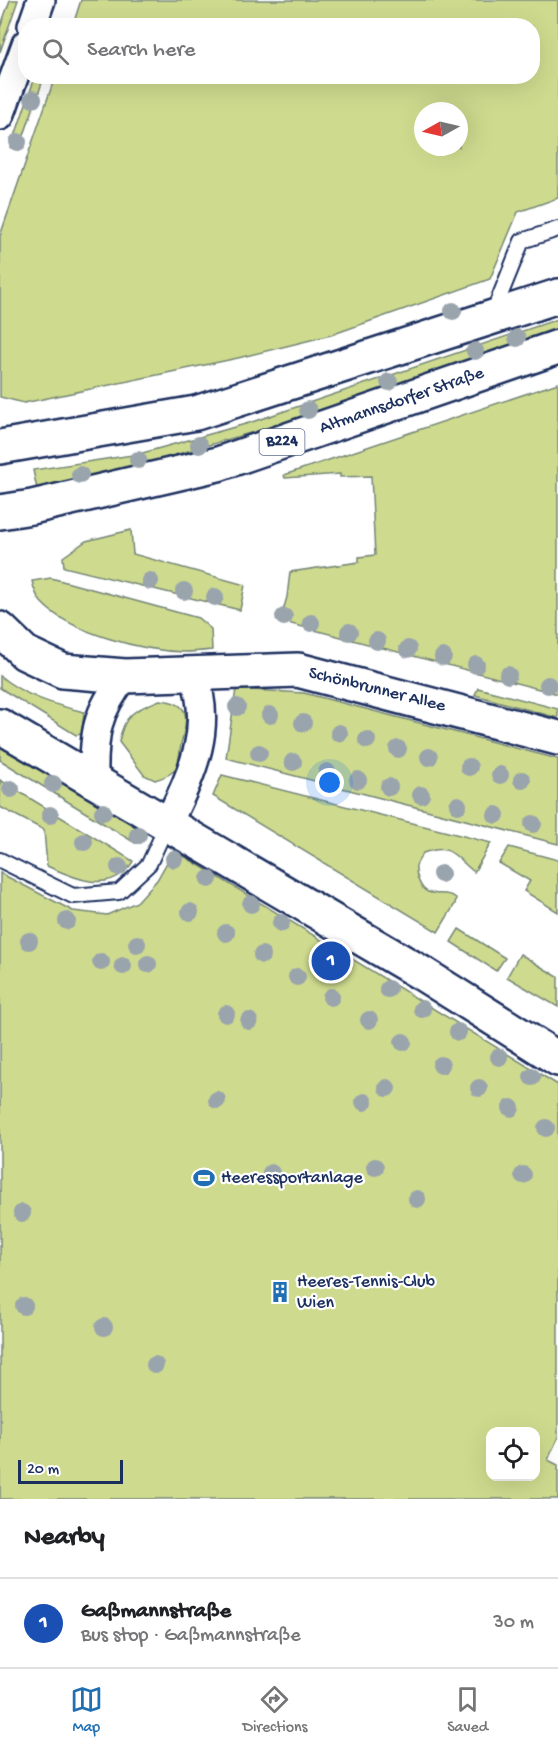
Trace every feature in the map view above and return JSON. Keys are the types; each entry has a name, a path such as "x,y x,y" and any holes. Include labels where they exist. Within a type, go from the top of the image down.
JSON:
{"street":[{"path":"35,18 41,0"},
{"path":"0,116 18,66"},
{"path":"0,447 196,413 558,296"},
{"name":"Altmannsdorfer Straße","path":"0,512 32,507 218,464 558,347"},
{"name":"Schönbrunner Allee","path":"0,629 25,653 63,671 125,676 298,670 558,738"},
{"path":"167,825 191,774 199,748 202,724 197,684 193,673"},
{"path":"94,781 97,727 106,702 125,676"},
{"path":"0,726 423,974 558,1059"}],"lane":[{"path":"491,319 522,242 558,229"},
{"path":"0,860 73,896 119,892 149,864 167,825"}],"green space":[{"path":"10,0 18,0 0,52 0,28"},
{"path":"81,0 558,0 558,198 518,212 490,279 331,335 238,358 24,403 0,397 0,236 53,84 540,84 540,18 75,18"},
{"path":"33,84 42,84 19,150 11,148"},
{"path":"558,319 558,329 257,431 99,477 37,489 33,470 139,454 249,423"},
{"path":"558,383 558,694 280,621 287,597 290,572 359,562 359,557 375,555 371,476 340,477 340,474 285,478 284,475"},
{"path":"131,530 133,554 245,585 240,610 64,567 63,557 86,541"},
{"path":"51,578 198,618 211,629 212,650 184,652 149,648 108,638 70,623 41,602 35,592 32,581"},
{"path":"0,676 29,694 84,712 82,734 76,735 0,688"},
{"path":"478,688 558,709 558,718 475,695"},
{"path":"236,689 304,693 558,759 558,844 226,758"},
{"path":"160,700 178,705 183,709 186,720 176,768 164,777 155,780 144,775 119,742 124,725 132,714"},
{"path":"0,742 147,832 141,843 135,843 0,760"},
{"path":"222,775 491,843 474,872 446,850 432,850 423,853 416,866 416,873 423,888 428,892 456,898 455,904 438,932 213,796"},
{"path":"0,780 133,861 124,872 115,878 96,882 76,878 47,866 44,830 0,807"},
{"path":"509,847 558,860 558,912 524,891 530,881 499,863"},
{"name":"Heeressportanlage","path":"174,850 558,1085 558,1437 548,1460 558,1465 558,1499 0,1499 0,873 73,911 107,915 137,902 157,880"},
{"path":"459,929 505,958 496,971 451,942"},
{"path":"520,954 558,977 558,1007 507,977"}],"place":[{"name":"Gaßmannstraße","path":"331,961"},
{"name":"Heeressportanlage","path":"204,1178"},
{"name":"Heeres-Tennis-Club Wien","path":"280,1292"}]}
